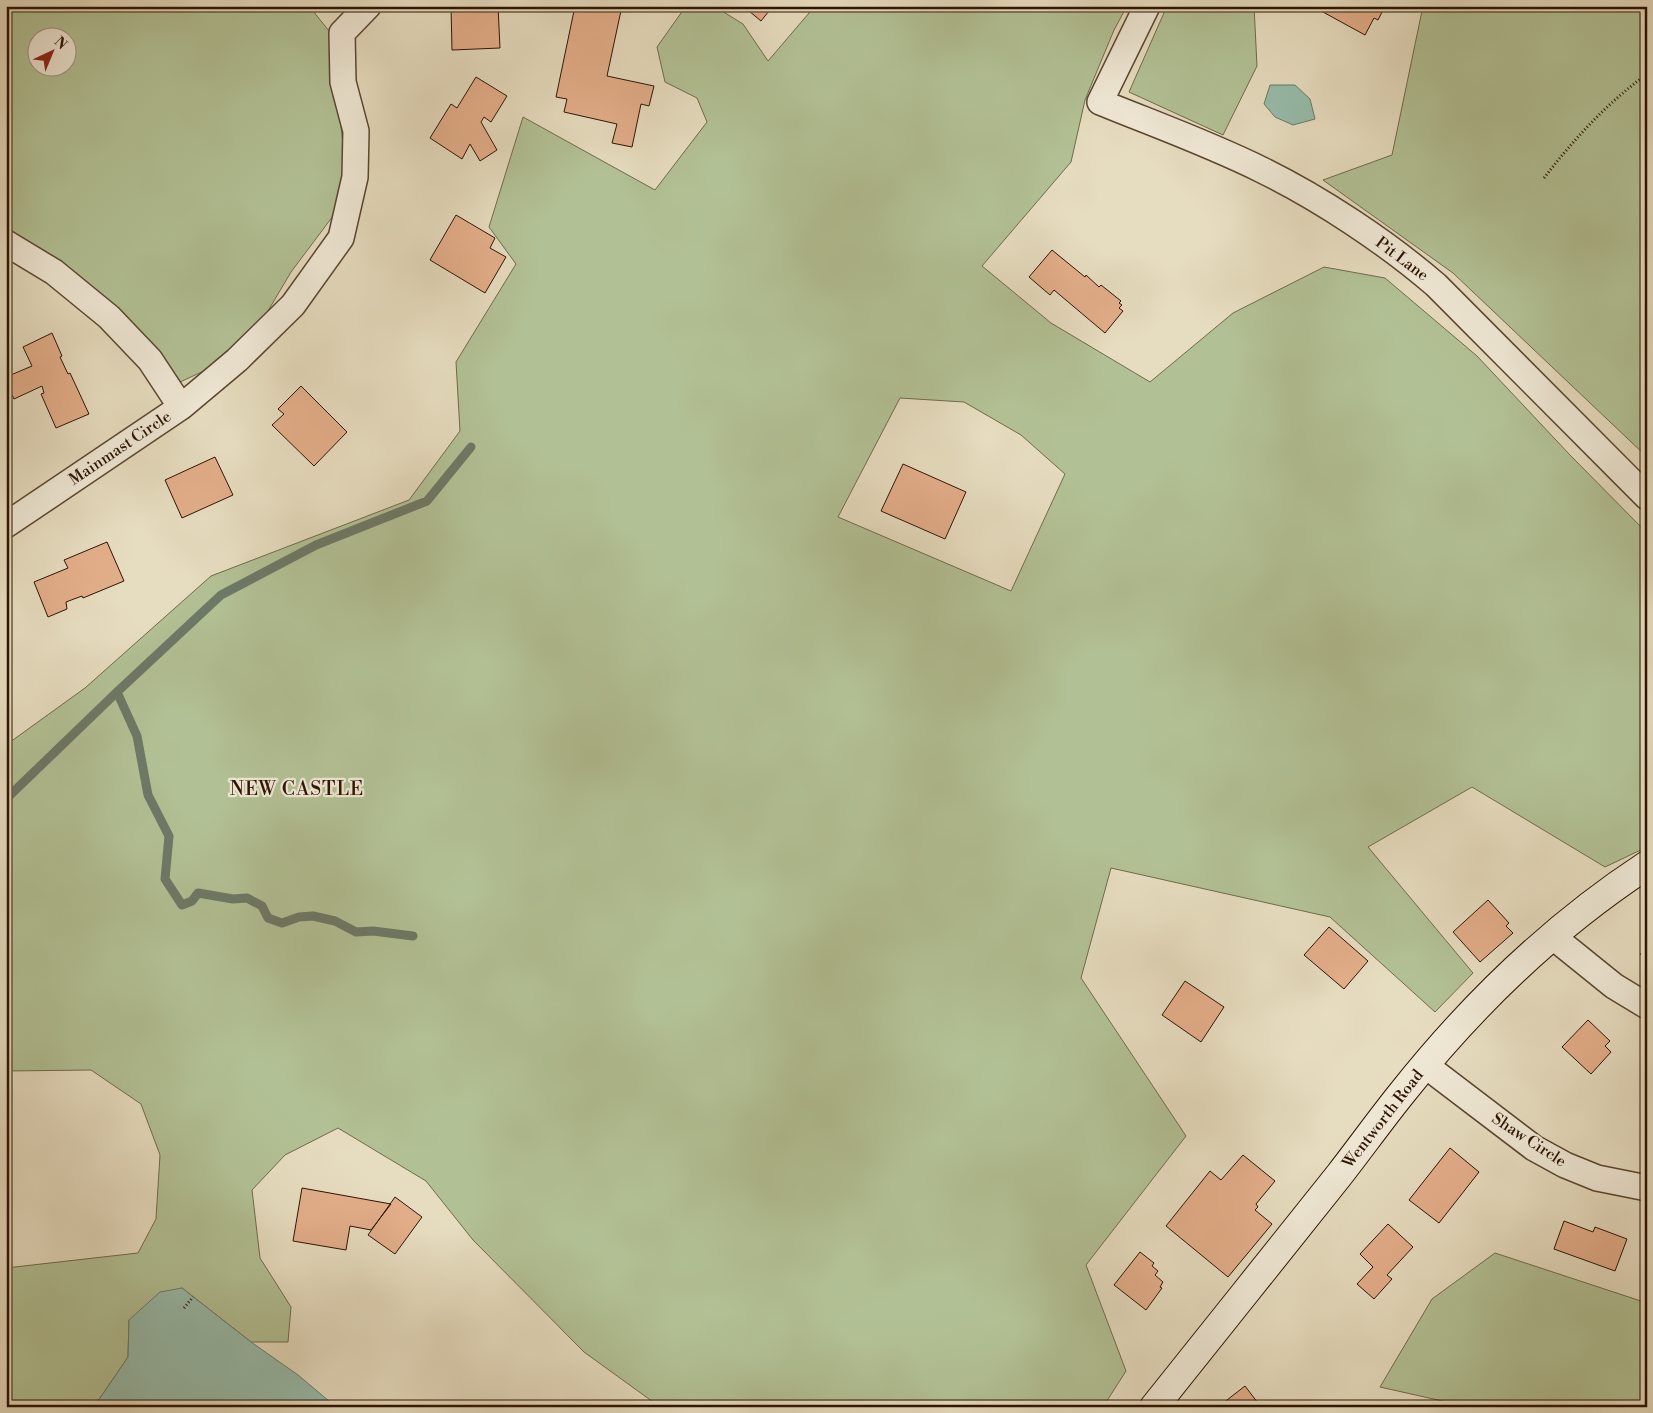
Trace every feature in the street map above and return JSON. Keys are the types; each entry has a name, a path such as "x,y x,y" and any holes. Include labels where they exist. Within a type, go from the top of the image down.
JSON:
{"main road":[{"name":"Wentworth Road","path":"1154,1407 1425,1065 1477,1006 1552,936 1621,882 1647,865"}],"street":[{"path":"181,407 237,360 293,305 341,238 355,177 356,131 343,82 342,33 368,6"},
{"name":"Pit Lane","path":"1147,6 1100,102 1195,140 1292,185 1351,222 1409,262 1436,286 1647,497"},
{"name":"Mainmast Circle","path":"6,243 54,272 108,317 150,360 181,407 6,525"},
{"path":"1552,936 1614,986 1647,1006"},
{"name":"Shaw Circle","path":"1425,1065 1534,1148 1565,1166 1597,1178 1647,1188"}],"path":[{"path":"1544,178 1563,153 1614,99 1647,74"},
{"path":"184,1308 193,1297"}],"shaded area":[{"path":"6,6 309,6 333,36 331,73 341,126 345,164 333,216 291,272 265,316 206,370 180,382 126,320 6,231"},
{"path":"686,6 714,6 743,24 768,61 815,6 1127,6 1114,30 1085,100 1071,162 982,266 1051,323 1150,382 1233,313 1324,267 1385,278 1477,356 1570,455 1647,533 1647,847 1605,867 1472,787 1368,847 1473,973 1435,1012 1330,917 1111,868 1081,978 1186,1136 1086,1265 1126,1371 1103,1407 660,1407 584,1352 473,1240 426,1181 338,1128 285,1155 252,1190 260,1258 291,1307 288,1342 251,1342 182,1288 129,1320 128,1357 94,1407 6,1407 6,1268 138,1253 156,1219 160,1155 141,1104 91,1070 6,1071 6,745 85,688 211,576 409,500 460,431 456,362 516,264 489,227 523,117 655,190 707,122 697,98 665,82 657,47","holes":["900,398 964,402 1021,435 1065,474 1011,591 838,517"]},
{"path":"1167,6 1254,6 1257,66 1223,135 1129,92"},
{"path":"1423,6 1647,6 1647,457 1453,273 1323,180 1392,155"},
{"path":"1270,85 1295,85 1310,99 1315,119 1293,125 1275,117 1264,104"},
{"path":"1495,1253 1647,1303 1647,1407 1469,1407 1380,1387 1432,1299"},
{"path":"182,1288 251,1342 298,1375 336,1407 94,1407 128,1357 129,1320 160,1292"}],"building":[{"path":"451,6 498,6 500,48 452,50"},
{"path":"575,6 622,6 607,76 654,86 649,106 641,104 632,147 612,143 617,124 564,112 567,99 556,97"},
{"path":"743,6 773,6 761,21"},
{"path":"1312,6 1385,6 1378,20 1374,18 1365,35"},
{"path":"476,77 507,96 491,122 484,117 481,122 497,150 480,161 470,144 462,159 430,138 451,104 457,108"},
{"path":"456,215 495,238 490,248 506,257 485,293 430,260"},
{"path":"1052,250 1085,277 1086,275 1099,287 1101,285 1121,301 1119,303 1122,305 1119,308 1123,311 1105,333 1054,290 1050,295 1029,277"},
{"path":"52,333 62,356 60,357 68,374 70,373 89,414 56,428 41,394 44,393 42,386 14,399 6,382 6,377 32,366 23,347"},
{"path":"301,386 347,432 314,466 272,425 284,414 278,409"},
{"path":"215,457 233,495 182,518 165,480"},
{"path":"903,464 966,492 945,539 881,511"},
{"path":"107,542 124,581 83,598 82,596 66,602 67,609 48,617 34,582 68,568 64,560"},
{"path":"1488,900 1509,923 1506,926 1513,933 1480,962 1453,932"},
{"path":"1329,927 1368,961 1344,989 1304,955"},
{"path":"1647,948 1647,961 1640,954"},
{"path":"1185,981 1224,1007 1201,1042 1162,1015"},
{"path":"1588,1020 1610,1041 1605,1046 1611,1052 1591,1074 1562,1047"},
{"path":"1450,1148 1479,1172 1439,1223 1409,1200"},
{"path":"1243,1155 1275,1181 1256,1204 1258,1207 1255,1210 1272,1224 1228,1277 1166,1226 1210,1171 1221,1180"},
{"path":"302,1188 391,1204 371,1230 350,1226 346,1250 293,1241"},
{"path":"395,1197 422,1217 395,1254 368,1235"},
{"path":"1564,1221 1593,1232 1595,1227 1627,1239 1615,1271 1554,1249"},
{"path":"1388,1224 1413,1247 1387,1275 1392,1279 1374,1299 1357,1284 1373,1267 1360,1254"},
{"path":"1140,1252 1154,1263 1152,1266 1158,1271 1155,1275 1163,1282 1160,1287 1162,1288 1146,1310 1114,1285"},
{"path":"1245,1386 1261,1407 1218,1407"}],"waterway":[{"path":"6,799 221,595 316,545 427,501 471,447"},
{"path":"117,692 137,736 148,795 169,836 165,879 182,905 192,901 198,893 233,899 247,898 262,906 268,918 282,923 299,917 313,916 335,921 356,932 373,931 413,936"}],"district":[{"name":"NEW CASTLE","path":"297,789"}]}
